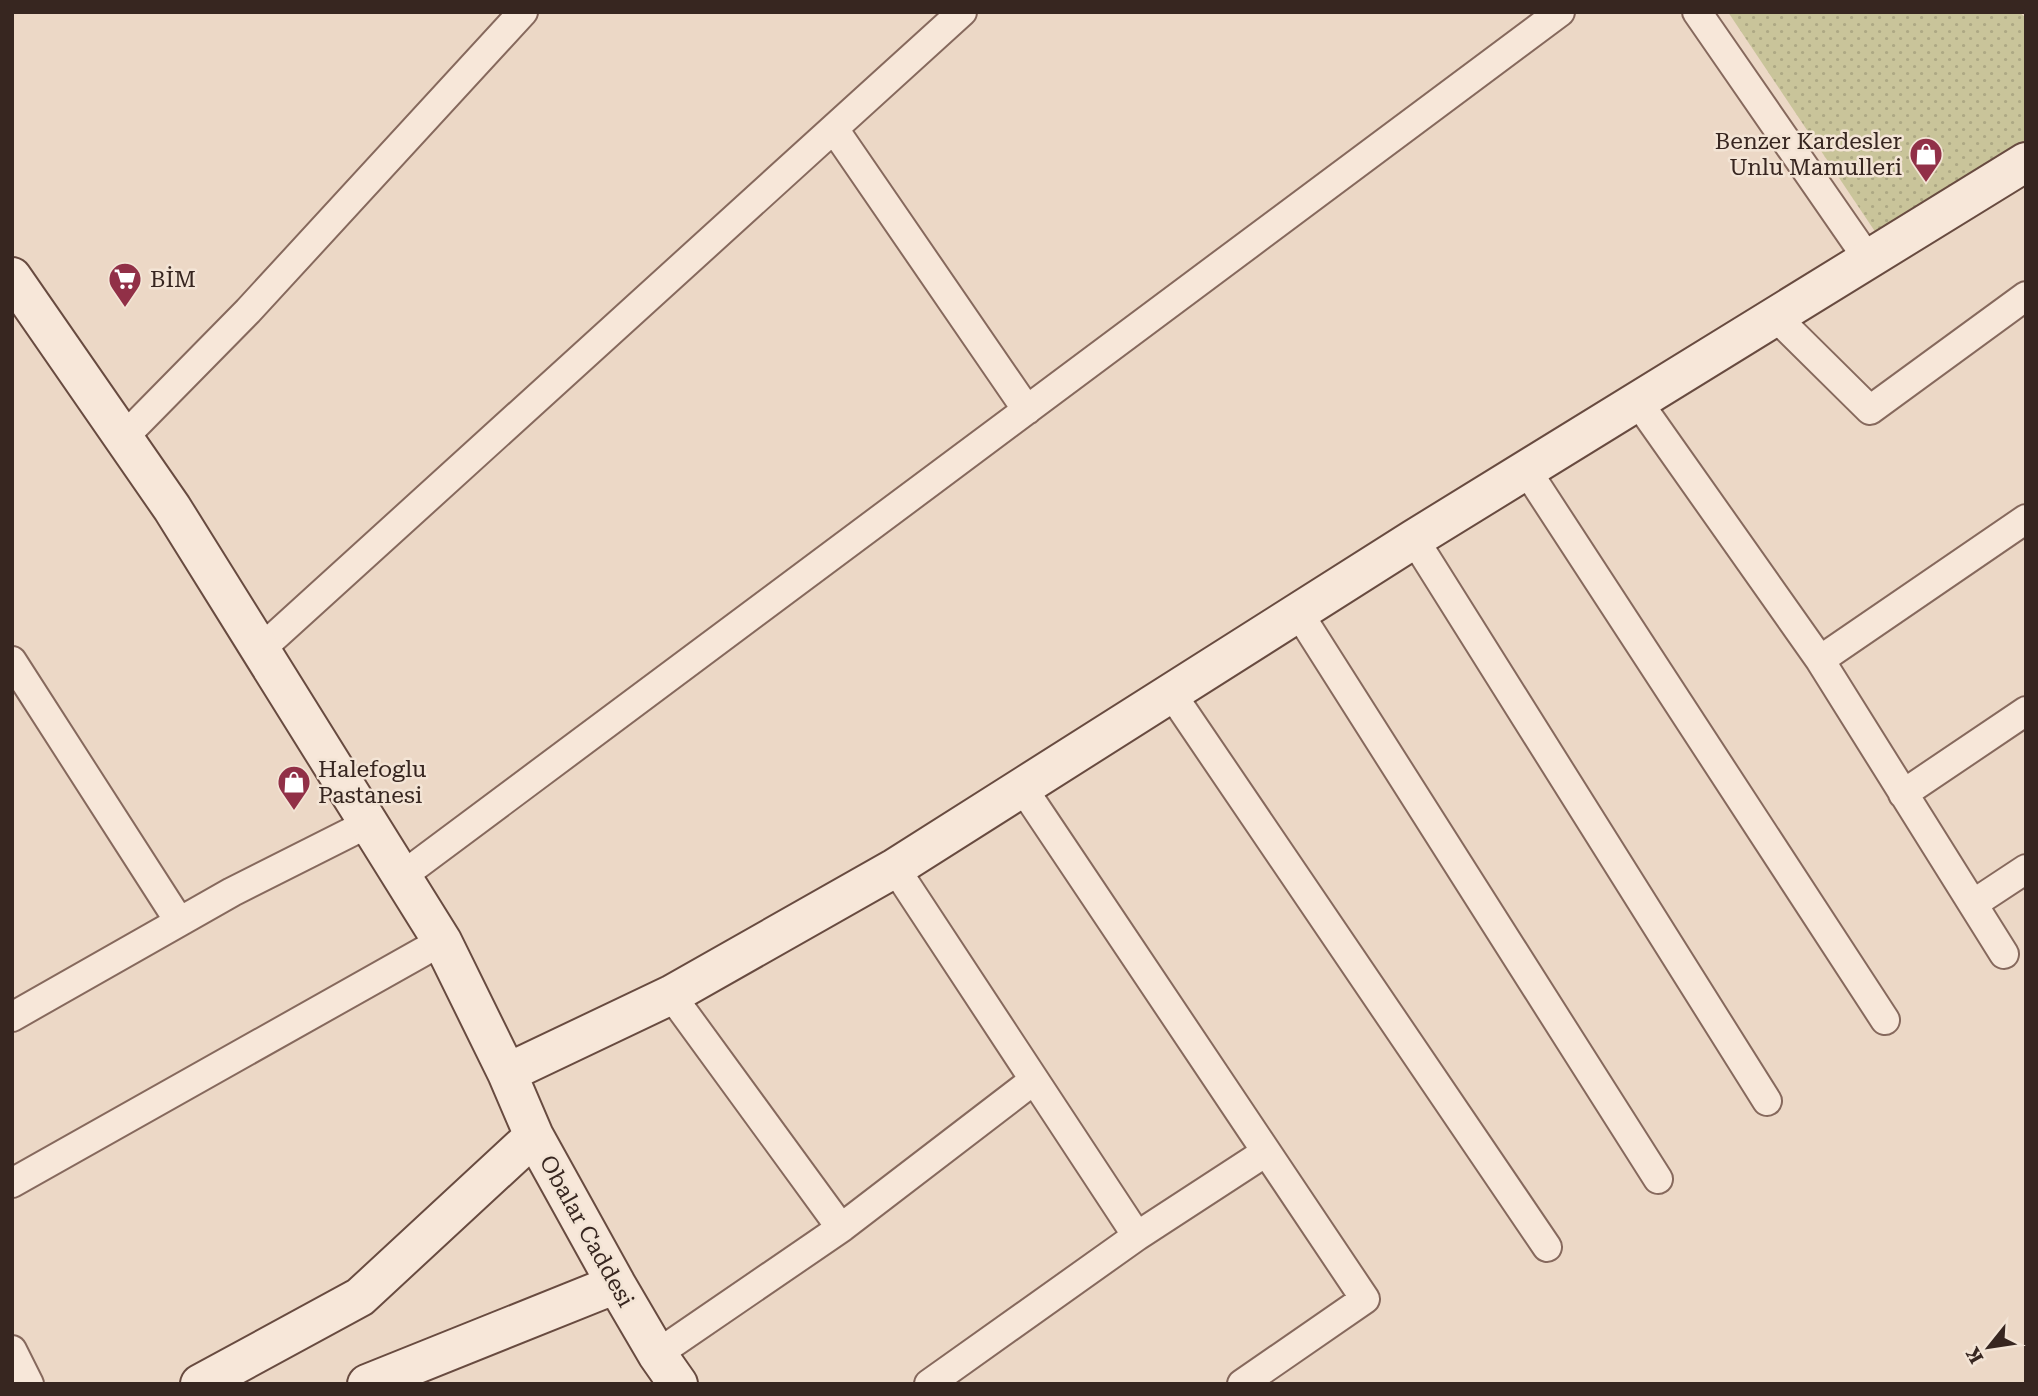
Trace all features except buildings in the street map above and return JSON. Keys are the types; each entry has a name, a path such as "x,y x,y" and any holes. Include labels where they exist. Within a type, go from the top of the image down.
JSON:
{"main road":[{"path":"507,1073 671,995 895,868 1298,611 2026,162"},
{"name":"Obalar Caddesi","path":"12,277 172,508 442,940 507,1073 534,1136 615,1284 667,1369"},
{"path":"200,1384 360,1297 534,1136"},
{"path":"367,1384 615,1284"}],"street":[{"path":"124,437 248,311 523,12"},
{"path":"261,649 962,12"},
{"path":"402,876 1560,12"},
{"path":"1697,12 1868,259"},
{"path":"834,129 1027,410"},
{"path":"1775,316 1870,410 2026,296"},
{"path":"1638,402 1820,660 2004,954"},
{"path":"1527,471 1885,1020"},
{"path":"1820,660 2026,519"},
{"path":"1414,539 1767,1101"},
{"path":"1298,611 1658,1179"},
{"path":"12,661 179,921"},
{"path":"1171,693 1547,1247"},
{"path":"1903,794 2026,712"},
{"path":"1022,787 1365,1299 1241,1384"},
{"path":"12,1017 179,921 369,823"},
{"path":"895,868 1137,1236"},
{"path":"1973,904 2026,869"},
{"path":"12,1183 442,940"},
{"path":"671,995 841,1228"},
{"path":"667,1369 841,1228 1034,1080"},
{"path":"929,1384 1137,1236 1266,1152"},
{"path":"12,1350 29,1384"}],"shaded area":[{"path":"1728,12 2019,12 2026,18 2026,148 1878,236"}],"place":[{"name":"Benzer Kardesler Unlu Mamulleri","path":"1926,184"},
{"name":"BİM","path":"125,309"},
{"name":"Halefoglu Pastanesi","path":"294,812"}]}
